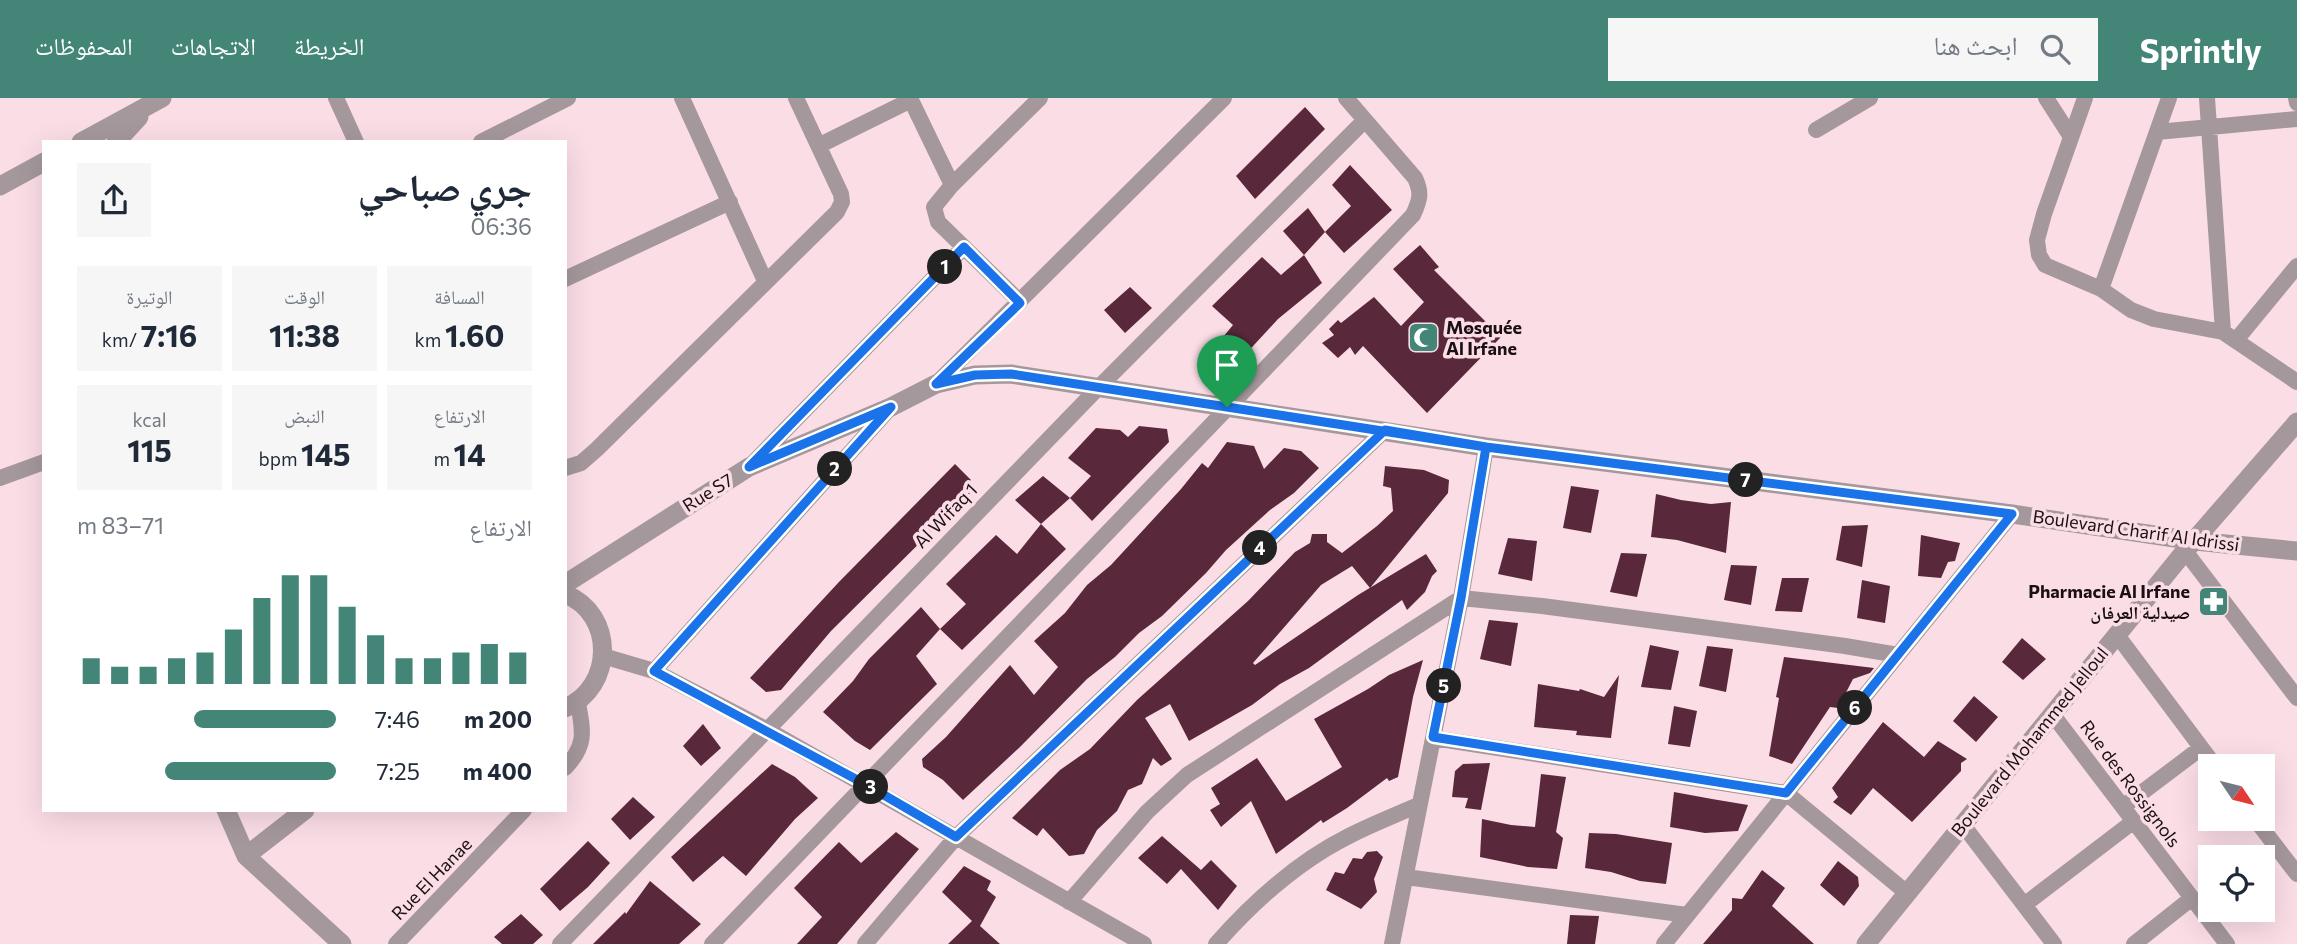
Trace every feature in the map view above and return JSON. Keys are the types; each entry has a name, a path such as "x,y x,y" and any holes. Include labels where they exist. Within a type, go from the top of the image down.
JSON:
{"street":[{"path":"336,98 355,140"},
{"path":"485,140 568,98"},
{"path":"682,98 765,281"},
{"path":"567,467 580,463 597,449 837,212 842,202 820,145 796,98"},
{"path":"1020,303 939,222 934,207 951,185 1040,98"},
{"path":"936,384 1224,98"},
{"path":"712,944 1413,215 1421,191 1415,178 1346,98"},
{"path":"1816,130 1870,98"},
{"path":"2046,98 2071,137"},
{"path":"2085,98 2037,240 2039,256 2045,265 2101,289 2131,310 2154,319 2230,336 2297,382"},
{"path":"2101,289 2169,98"},
{"path":"2207,98 2230,336"},
{"path":"85,140 159,99"},
{"path":"118,140 159,99"},
{"path":"820,145 911,99 951,185"},
{"path":"2157,132 2297,119"},
{"name":"Al Wifaq 1","path":"561,944 1099,387 1364,121"},
{"path":"0,186 42,163"},
{"path":"567,278 730,202"},
{"path":"749,467 964,247"},
{"path":"2230,336 2297,266"},
{"name":"Boulevard Charif Al Idrissi","path":"936,384 975,375 1011,374 1486,447 2012,514 2190,546 2297,551"},
{"name":"Rue S7","path":"567,582 749,467 891,407 936,384"},
{"path":"654,671 891,407"},
{"name":"Boulevard Mohammed Jelloul","path":"1866,944 2190,546 2297,422"},
{"path":"865,944 956,837 1385,430"},
{"path":"1392,944 1461,598 1486,447"},
{"path":"0,478 42,463"},
{"path":"1664,944 2012,514"},
{"path":"2190,546 2297,698"},
{"path":"567,595 586,607 596,621 602,638 603,656 599,674 590,690 571,705 584,732 573,760 567,766"},
{"path":"1069,902 1147,812 1187,775 1461,598 1542,606 1898,655"},
{"path":"2117,635 2206,754"},
{"path":"603,656 654,671 766,729 1144,944"},
{"name":"Rue des Rossignols","path":"2053,715 2227,944"},
{"path":"1433,737 1786,793 1907,893"},
{"path":"2124,806 2201,748"},
{"path":"1216,944 1236,922 1297,869 1348,836 1418,805"},
{"path":"227,812 246,856 342,944"},
{"path":"246,856 302,812"},
{"name":"Rue El Hanae","path":"396,944 522,812"},
{"path":"2024,905 2134,821"},
{"path":"1963,825 2054,944"},
{"path":"2264,831 2297,874"},
{"path":"1406,877 1687,915"},
{"path":"2134,944 2192,898"}],"building":[{"path":"1305,107 1325,129 1255,199 1236,176"},
{"path":"1350,165 1392,210 1344,253 1325,232 1351,206 1332,185"},
{"path":"1308,208 1325,232 1304,255 1283,231"},
{"name":"Mosquée Al Irfane","path":"1420,245 1439,267 1434,270 1501,337 1427,413 1363,346 1355,355 1350,347 1338,358 1322,343 1334,335 1329,329 1338,320 1341,323 1374,297 1401,326 1424,302 1393,269"},
{"path":"1304,255 1322,283 1278,319 1230,371 1213,349 1233,325 1212,306 1262,257 1281,275"},
{"path":"1130,287 1152,308 1125,333 1104,310"},
{"path":"1139,426 1167,429 1169,442 1092,521 1070,498 1091,476 1068,458 1096,428 1120,430 1128,437"},
{"path":"1227,442 1254,446 1264,469 1284,448 1301,451 1319,468 1294,493 1270,510 1226,550 1162,616 1087,679 963,800 943,780 923,767 922,759 946,737 1010,665 1034,695 1058,667 1034,641 1065,613 1087,585 1111,565 1202,463 1208,468"},
{"path":"955,464 971,480 963,486 970,493 831,631 781,690 766,692 750,678 838,583"},
{"path":"1385,466 1424,470 1449,480 1448,493 1370,588 1426,554 1437,571 1425,592 1407,610 1402,600 1309,668 1189,741 1170,704 1145,718 1172,759 1161,766 1153,758 1142,784 1128,790 1117,811 1097,830 1084,854 1069,856 1043,828 1037,836 1012,818 1060,770 1090,749 1137,700 1248,601 1295,552 1310,543 1312,534 1327,534 1327,542 1342,553 1393,511 1391,488 1383,486","holes":["1352,566 1370,588 1255,665 1253,663 1321,585"]},
{"path":"1043,476 1070,498 1041,524 1015,500"},
{"path":"1571,486 1599,490 1591,533 1563,528"},
{"path":"1656,494 1711,504 1731,502 1726,553 1677,540 1651,537"},
{"path":"1041,524 1066,549 962,650 940,629 966,604 946,584 996,535 1017,554"},
{"path":"1868,525 1862,567 1836,560 1842,526"},
{"path":"1921,535 1960,543 1955,561 1948,562 1941,578 1918,576"},
{"path":"1508,538 1537,541 1532,581 1498,574"},
{"path":"1621,553 1647,554 1637,597 1610,592"},
{"path":"1731,565 1757,566 1751,605 1724,600"},
{"path":"1782,578 1809,578 1802,612 1775,611"},
{"path":"1862,580 1890,586 1885,623 1857,618"},
{"path":"921,607 940,629 916,656 937,684 870,750 855,741 823,712 853,681 869,659"},
{"path":"1489,620 1518,623 1511,666 1480,659"},
{"path":"2022,638 2046,659 2023,680 2002,662"},
{"path":"1650,645 1679,651 1671,690 1641,687"},
{"path":"1707,646 1733,649 1726,692 1699,686"},
{"path":"1784,657 1874,668 1870,673 1853,679 1838,708 1830,707 1792,764 1769,756"},
{"path":"1423,660 1398,777 1389,781 1387,778 1347,808 1323,823 1321,820 1276,854 1251,801 1221,827 1210,810 1220,804 1211,788 1257,758 1286,801 1342,767 1314,719 1389,675"},
{"path":"1619,675 1611,738 1576,735 1577,731 1534,727 1538,684 1579,691 1580,689 1604,697"},
{"path":"1974,696 1998,717 1976,742 1953,721"},
{"path":"1674,706 1697,711 1690,747 1668,744"},
{"path":"1883,722 1924,757 1938,741 1967,759 1961,763 1961,771 1912,822 1873,788 1851,815 1833,802 1838,797 1832,788"},
{"path":"703,724 721,748 701,766 683,746"},
{"path":"1490,763 1481,810 1465,808 1468,798 1452,797 1455,771 1463,764"},
{"path":"772,764 795,777 818,798 795,819 746,876 723,856 693,882 671,857"},
{"path":"1541,774 1566,777 1556,832 1563,838 1557,869 1528,867 1480,857 1482,819 1535,827"},
{"path":"1674,792 1748,805 1738,831 1705,833 1670,827"},
{"path":"633,797 655,817 630,840 611,819"},
{"path":"896,832 919,849 837,944 797,944 822,917 794,888 839,842 861,863"},
{"path":"1589,833 1616,834 1672,843 1666,884 1585,868"},
{"path":"1162,836 1201,870 1211,860 1237,886 1218,910 1181,869 1167,884 1138,858"},
{"path":"588,841 610,863 560,911 540,889"},
{"path":"1377,851 1383,857 1374,879 1377,892 1361,909 1326,890 1335,872 1344,874 1353,858 1362,859 1367,852"},
{"path":"1838,861 1858,877 1859,886 1844,906 1820,885"},
{"path":"964,866 991,881 987,890 996,897 980,926 1000,944 948,944 972,921 942,892"},
{"path":"1762,870 1785,888 1772,906 1814,944 1703,944 1732,910 1732,898 1742,899"},
{"path":"650,881 701,924 679,944 593,944 625,912 626,914"},
{"path":"521,914 543,935 533,944 502,944 494,937"},
{"path":"1570,915 1599,916 1595,944 1567,944"}],"place":[{"name":"Mosquée Al Irfane","path":"1423,338"},
{"name":"Pharmacie Al Irfane صيدلية العرفان","path":"2213,602"}],"route":[{"path":"1227,407 1011,374 975,375 936,384 1020,303 964,247 749,467 891,407 654,671 766,729 956,837 1385,430 1486,447 1461,598 1433,737 1786,793 2012,514 1486,447 1385,430 1227,407"}]}
